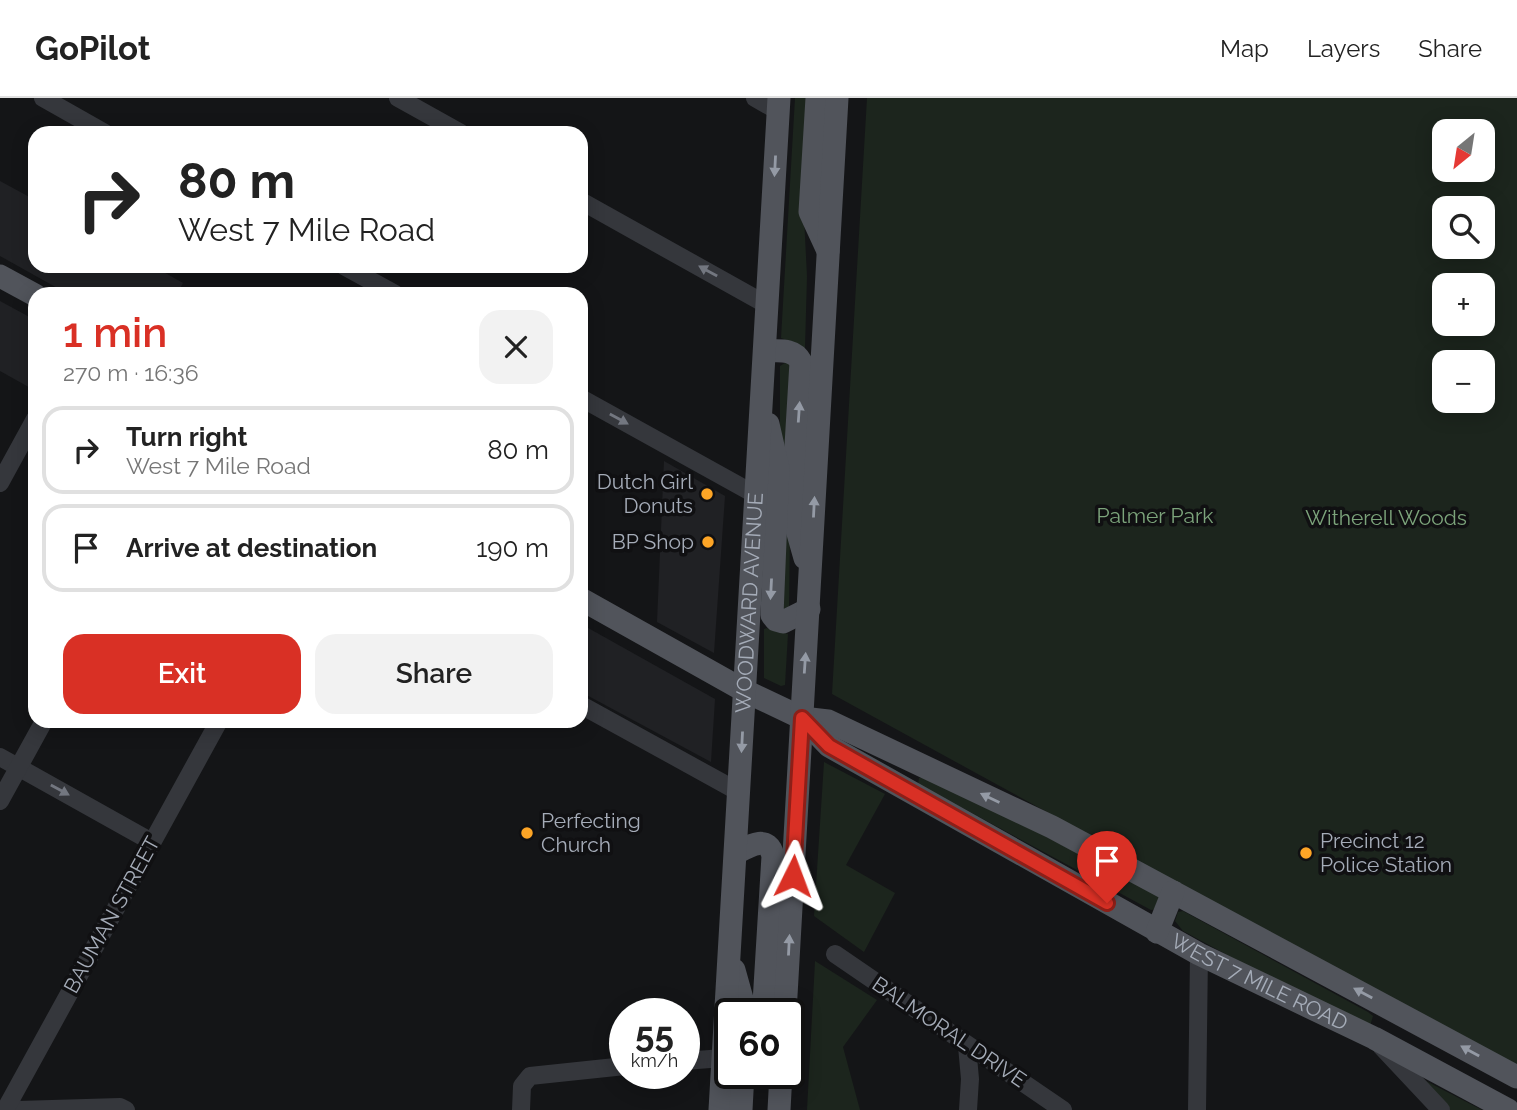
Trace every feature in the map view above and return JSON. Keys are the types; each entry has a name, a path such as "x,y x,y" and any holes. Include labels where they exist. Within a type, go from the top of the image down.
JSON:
{"main road":[{"path":"817,98 810,212 829,254"},
{"path":"786,998 837,98"},
{"name":"WOODWARD AVENUE","path":"727,998 779,104"},
{"path":"0,276 28,291"},
{"path":"765,351 791,353 801,362 792,513 810,575"},
{"path":"762,401 778,468 772,615 776,621 783,622 808,609"},
{"name":"WEST 7 MILE ROAD","path":"588,603 745,691 802,718 828,721 1052,827 1517,1077"},
{"name":"WEST 7 MILE ROAD","path":"802,718 829,746 1157,932 1374,1038 1508,1110"},
{"path":"901,787 910,759"},
{"path":"736,853 757,843 771,848 773,856 764,998"},
{"path":"1157,932 1174,892"},
{"path":"730,954 742,998"},
{"path":"1374,1038 1391,1008"},
{"path":"1412,1058 1429,1028"},
{"name":"WOODWARD AVENUE","path":"720,1110 721,1089"},
{"path":"741,1110 743,1089"},
{"path":"779,1110 780,1089"}],"street":[{"path":"43,98 93,126"},
{"path":"398,98 448,126"},
{"path":"755,98 779,104"},
{"path":"588,205 767,305"},
{"path":"356,273 382,287"},
{"path":"588,402 756,495"},
{"path":"0,483 28,432"},
{"path":"588,709 739,792"},
{"path":"0,801 40,728"},
{"name":"BAUMAN STREET","path":"7,1107 215,728"},
{"path":"0,757 152,842"},
{"name":"BALMORAL DRIVE","path":"835,954 1063,1110"},
{"path":"1197,1110 1199,954"},
{"path":"1374,1038 1441,1110"},
{"path":"967,1046 970,1079 968,1110"},
{"path":"522,1110 522,1086 530,1076 609,1068"},
{"path":"970,1079 981,1072 1006,1072"},
{"path":"7,1107 18,1110 123,1108"}],"shaded area":[{"path":"0,181 28,196 28,272 0,256"},
{"path":"30,273 165,273 183,283 181,287 55,287"},
{"path":"0,301 28,316 28,387 0,371"},
{"path":"664,461 725,496 714,653 657,622"},
{"path":"588,628 715,699 711,762 588,696"}],"green space":[{"path":"795,98 811,98 804,217 807,276 803,349 798,344 781,338"},
{"name":"Palmer Park","path":"867,98 1517,98 1517,1070 832,694"},
{"path":"792,363 789,611 780,613 780,366"},
{"path":"764,629 788,634 785,685 781,686 764,678"},
{"path":"824,762 885,794 846,865 895,893 864,952 814,916"},
{"path":"923,777 1154,892 1159,898 1156,909 1151,910 918,784 919,778"},
{"path":"1183,911 1368,1012 1373,1016 1370,1026 1356,1025 1183,931 1175,921 1178,912"},
{"path":"815,961 877,1000 843,1047 860,1110 807,1110"},
{"path":"1424,1080 1482,1110 1448,1110"}],"place":[{"name":"Dutch Girl Donuts","path":"707,494"},
{"name":"BP Shop","path":"708,542"},
{"name":"Perfecting Church","path":"527,833"},
{"name":"Precinct 12 Police Station","path":"1306,853"}],"route":[{"path":"793,876 802,718 829,746 1107,903"}],"park label":[{"name":"Witherell Woods","path":"1386,518"}]}
